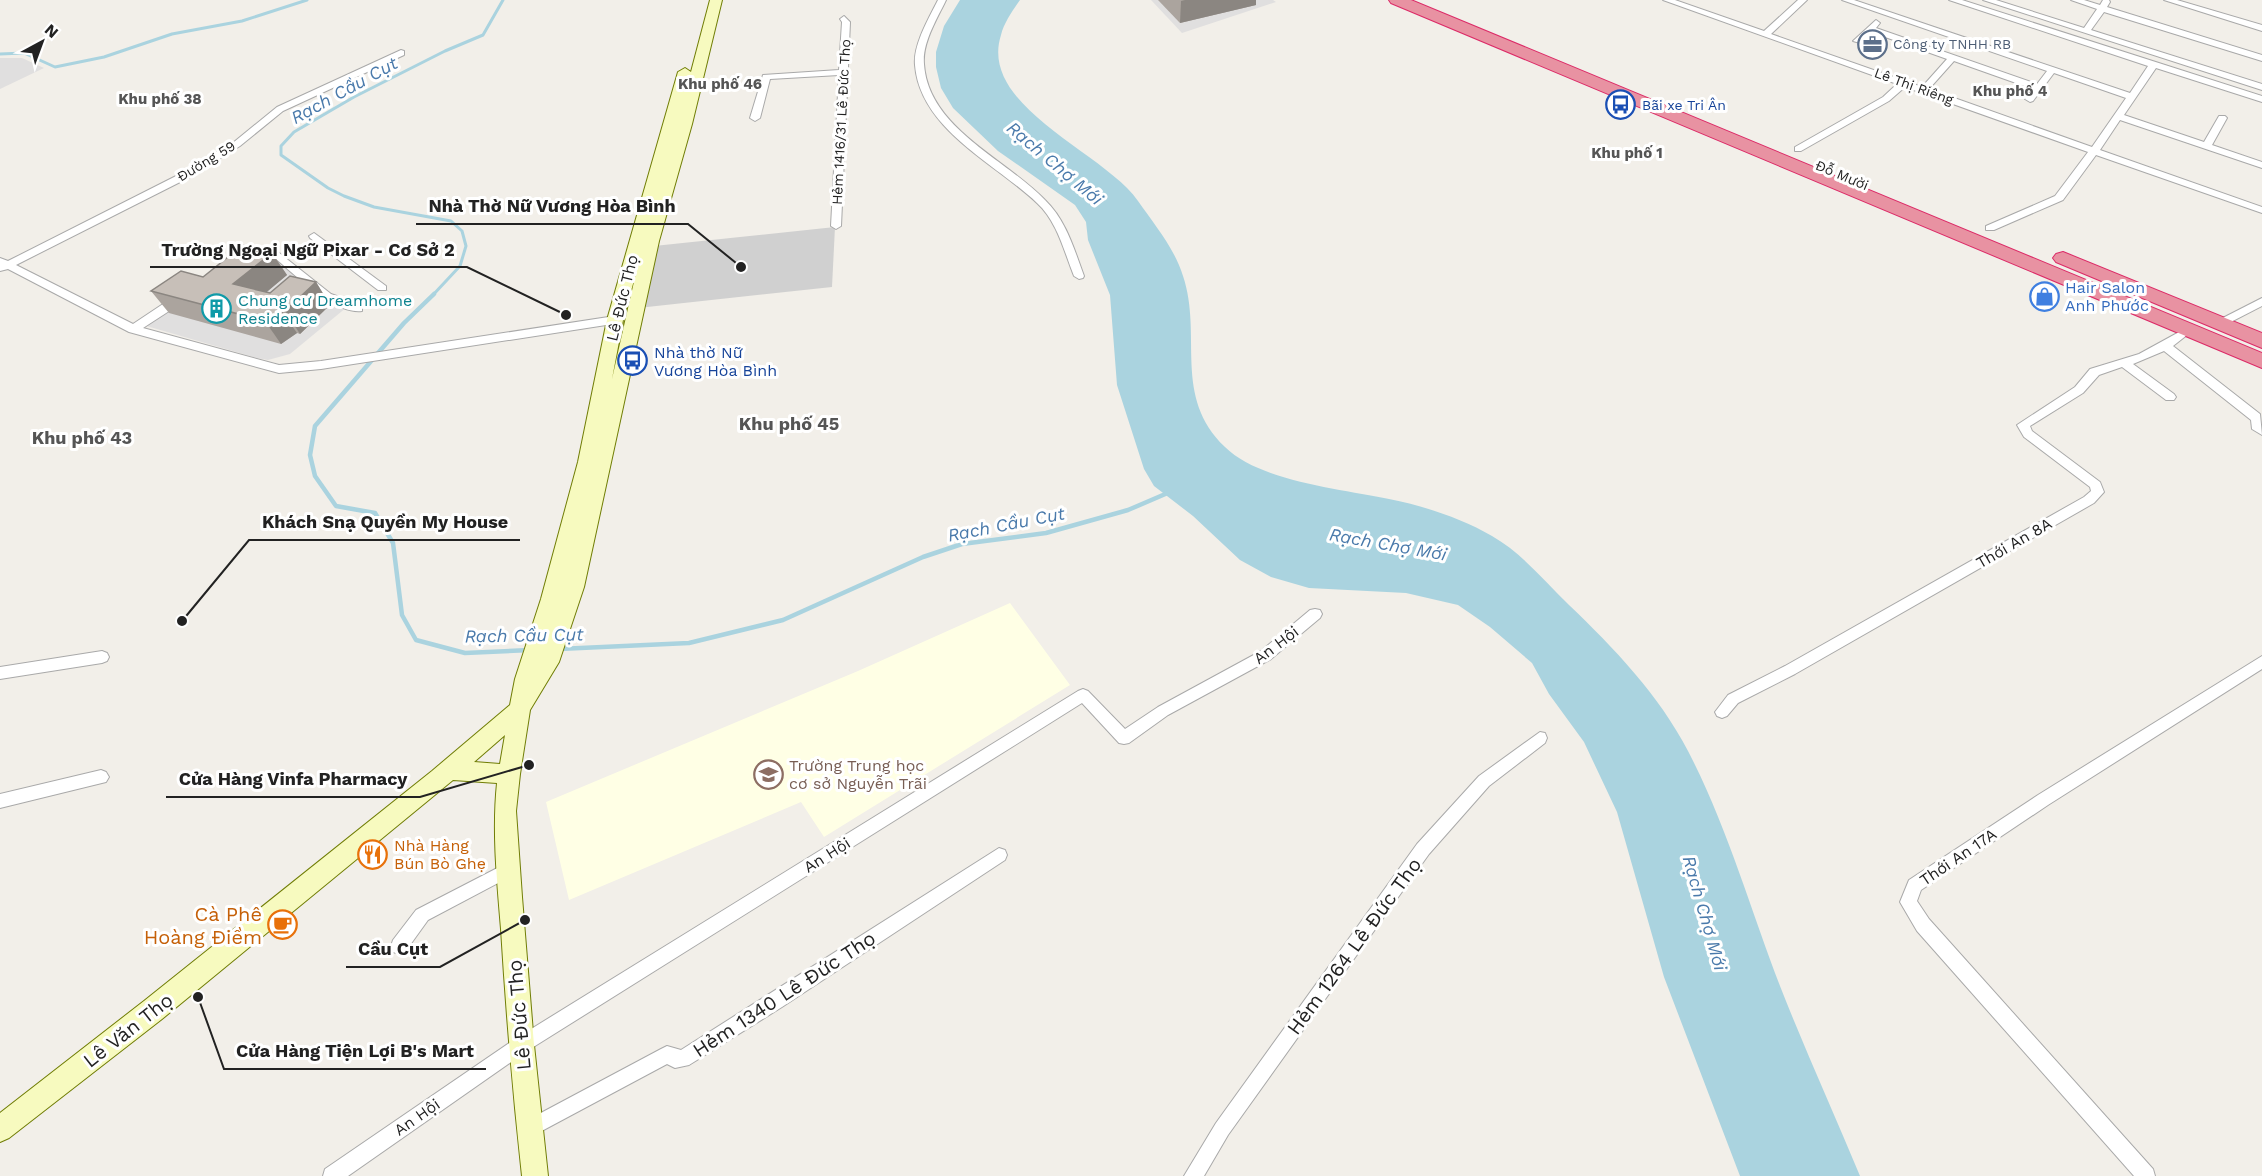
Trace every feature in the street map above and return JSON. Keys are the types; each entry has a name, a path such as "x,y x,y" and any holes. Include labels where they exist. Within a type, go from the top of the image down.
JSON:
{"highway":[{"name":"Đỗ Mười","path":"1397,0 1438,9 1798,149 2262,341"},
{"name":"Đỗ Mười","path":"1423,0 2262,348"},
{"name":"Đỗ Mười","path":"1438,9 1501,50 2173,341 2262,369"},
{"name":"Đỗ Mười","path":"1438,9 2262,361"},
{"path":"2173,341 2225,345"}],"main road":[{"name":"Lê Đức Thọ","path":"535,1176 521,1045 505,811 514,739 519,710 540,661 599,482 705,0"},
{"name":"Lê Đức Thọ","path":"561,599 615,320 716,0"},
{"path":"615,320 634,315"},
{"name":"Lê Văn Thọ","path":"0,1130 153,1010 450,770 519,710"},
{"path":"450,770 514,739"},
{"path":"450,770 509,774"}],"street":[{"path":"942,0 926,33 919,63 927,96 940,114 979,153 1041,201 1057,221 1079,276"},
{"name":"Lê Thị Riêng","path":"1667,0 2262,210"},
{"path":"1694,9 1705,0"},
{"path":"1765,35 1803,0"},
{"path":"1846,0 2133,97"},
{"path":"1953,0 2262,99"},
{"path":"1987,0 2262,87"},
{"path":"2075,0 2262,58"},
{"path":"2086,31 2107,0"},
{"path":"2168,0 2262,28"},
{"path":"2199,0 2262,19"},
{"path":"1857,41 1886,14"},
{"name":"Hẻm 1416/31 Lê Đức Thọ","path":"836,226 846,22 843,19"},
{"path":"1870,29 2039,88"},
{"name":"Đường 59","path":"2,265 190,172 237,144 280,109 401,53"},
{"path":"1924,90 1952,58"},
{"path":"1990,228 2059,198 2095,151 2154,64"},
{"path":"2030,99 2052,70"},
{"path":"755,118 766,77 844,72"},
{"path":"1798,149 1873,107 1904,83"},
{"path":"2119,116 2262,165"},
{"path":"2206,146 2222,118"},
{"path":"314,236 382,288"},
{"path":"250,262 261,257 278,255 327,296 358,308"},
{"path":"2,265 133,329 265,366 289,369 615,320"},
{"path":"133,329 159,310 189,294"},
{"path":"2218,323 2262,302"},
{"path":"2173,341 2256,417 2258,421 2256,426 2262,430"},
{"name":"Thới An 8A","path":"1722,711 1733,699 1790,670 2089,500 2098,492 2096,485 2028,434 2023,425 2079,390 2082,383 2096,371 2130,361 2173,341"},
{"path":"2123,362 2170,398"},
{"name":"An Hội","path":"332,1176 521,1045 1083,695 1124,738 1163,711 1266,656 1315,614"},
{"path":"0,673 102,657"},
{"name":"Thới An 17A","path":"2146,1176 1923,925 1908,902 1915,885 2043,800 2262,662"},
{"name":"Hẻm 1264 Lê Đức Thọ","path":"1193,1176 1222,1129 1423,849 1484,781 1540,738"},
{"path":"0,801 101,777"},
{"name":"Hẻm 1340 Lê Đức Thọ","path":"530,1128 668,1055 675,1059 683,1059 999,855"},
{"path":"399,946 422,915 509,869"}],"shaded area":[{"path":"1151,0 1273,0 1276,2 1182,33"},
{"path":"0,58 22,58 44,68 0,89"},
{"name":"Nhà thờ Nữ Vương Hòa Bình","path":"835,227 832,287 638,308 654,246"},
{"path":"277,257 347,307 290,354 268,360 257,358 143,325 162,311"},
{"name":"Trường Trung học cơ sở Nguyễn Trãi","path":"1010,603 1070,685 824,837 801,802 569,900 546,802 858,671"}],"water":[{"name":"Rạch Chợ Mới","path":"960,0 1020,0 1006,21 1001,35 999,61 1008,84 1025,106 1048,127 1121,183 1138,201 1169,246 1183,276 1188,298 1194,386 1199,407 1209,427 1225,447 1240,459 1279,476 1416,505 1455,518 1492,536 1532,568 1602,638 1664,711 1688,751 1715,808 1780,986 1860,1176 1740,1176 1664,977 1617,812 1584,742 1549,694 1532,663 1490,627 1458,605 1406,593 1309,588 1271,577 1240,560 1193,516 1154,486 1144,469 1117,385 1110,295 1088,240 1086,222 1075,205 998,151 953,108 941,88 936,67 936,52 944,26"}],"building":[{"path":"243,245 272,253 233,284 270,293 290,276 316,282 285,311 281,310 265,321 151,291 181,271 203,277"}],"waterway":[{"path":"0,54 24,53 55,67 104,57 172,34 242,21 307,0"},
{"name":"Rạch Cầu Cụt","path":"433,295 460,266 466,246 462,231 451,221 374,207 344,196 328,188 281,155 281,146 294,132 354,97 445,51 483,35 503,0"},
{"name":"Rạch Cầu Cụt","path":"433,295 404,323 315,426 310,455 315,476 336,506 375,513 393,543 402,615 416,640 465,653 530,650"},
{"name":"Rạch Cầu Cụt","path":"559,649 689,643 783,620 923,557 962,544 1046,533 1128,510 1170,492"}],"place":[{"name":"Công ty TNHH RB","path":"1872,44"},
{"name":"Bãi xe Tri Ân","path":"1621,105"},
{"name":"Nhà Thờ Nữ Vương Hòa Bình","path":"741,267"},
{"name":"Hair Salon Anh Phước","path":"2044,296"},
{"name":"Chung cư Dreamhome Residence","path":"217,309"},
{"name":"Trường Ngoại Ngữ Pixar - Cơ Sở 2","path":"566,315"},
{"name":"Nhà thờ Nữ Vương Hòa Bình","path":"633,361"},
{"name":"Khách Snạ Quyền My House","path":"182,621"},
{"name":"Cửa Hàng Vinfa Pharmacy","path":"529,765"},
{"name":"Trường Trung học cơ sở Nguyễn Trãi","path":"768,774"},
{"name":"Nhà Hàng Bún Bò Ghẹ","path":"373,854"},
{"name":"Cầu Cụt","path":"525,920"},
{"name":"Cà Phê Hoàng Điềm","path":"283,925"},
{"name":"Cửa Hàng Tiện Lợi B's Mart","path":"198,997"}],"district":[{"name":"Khu phố 46","path":"720,84"},
{"name":"Khu phố 4","path":"2010,91"},
{"name":"Khu phố 38","path":"160,99"},
{"name":"Khu phố 1","path":"1627,153"},
{"name":"Khu phố 45","path":"789,423"},
{"name":"Khu phố 43","path":"82,437"}]}
